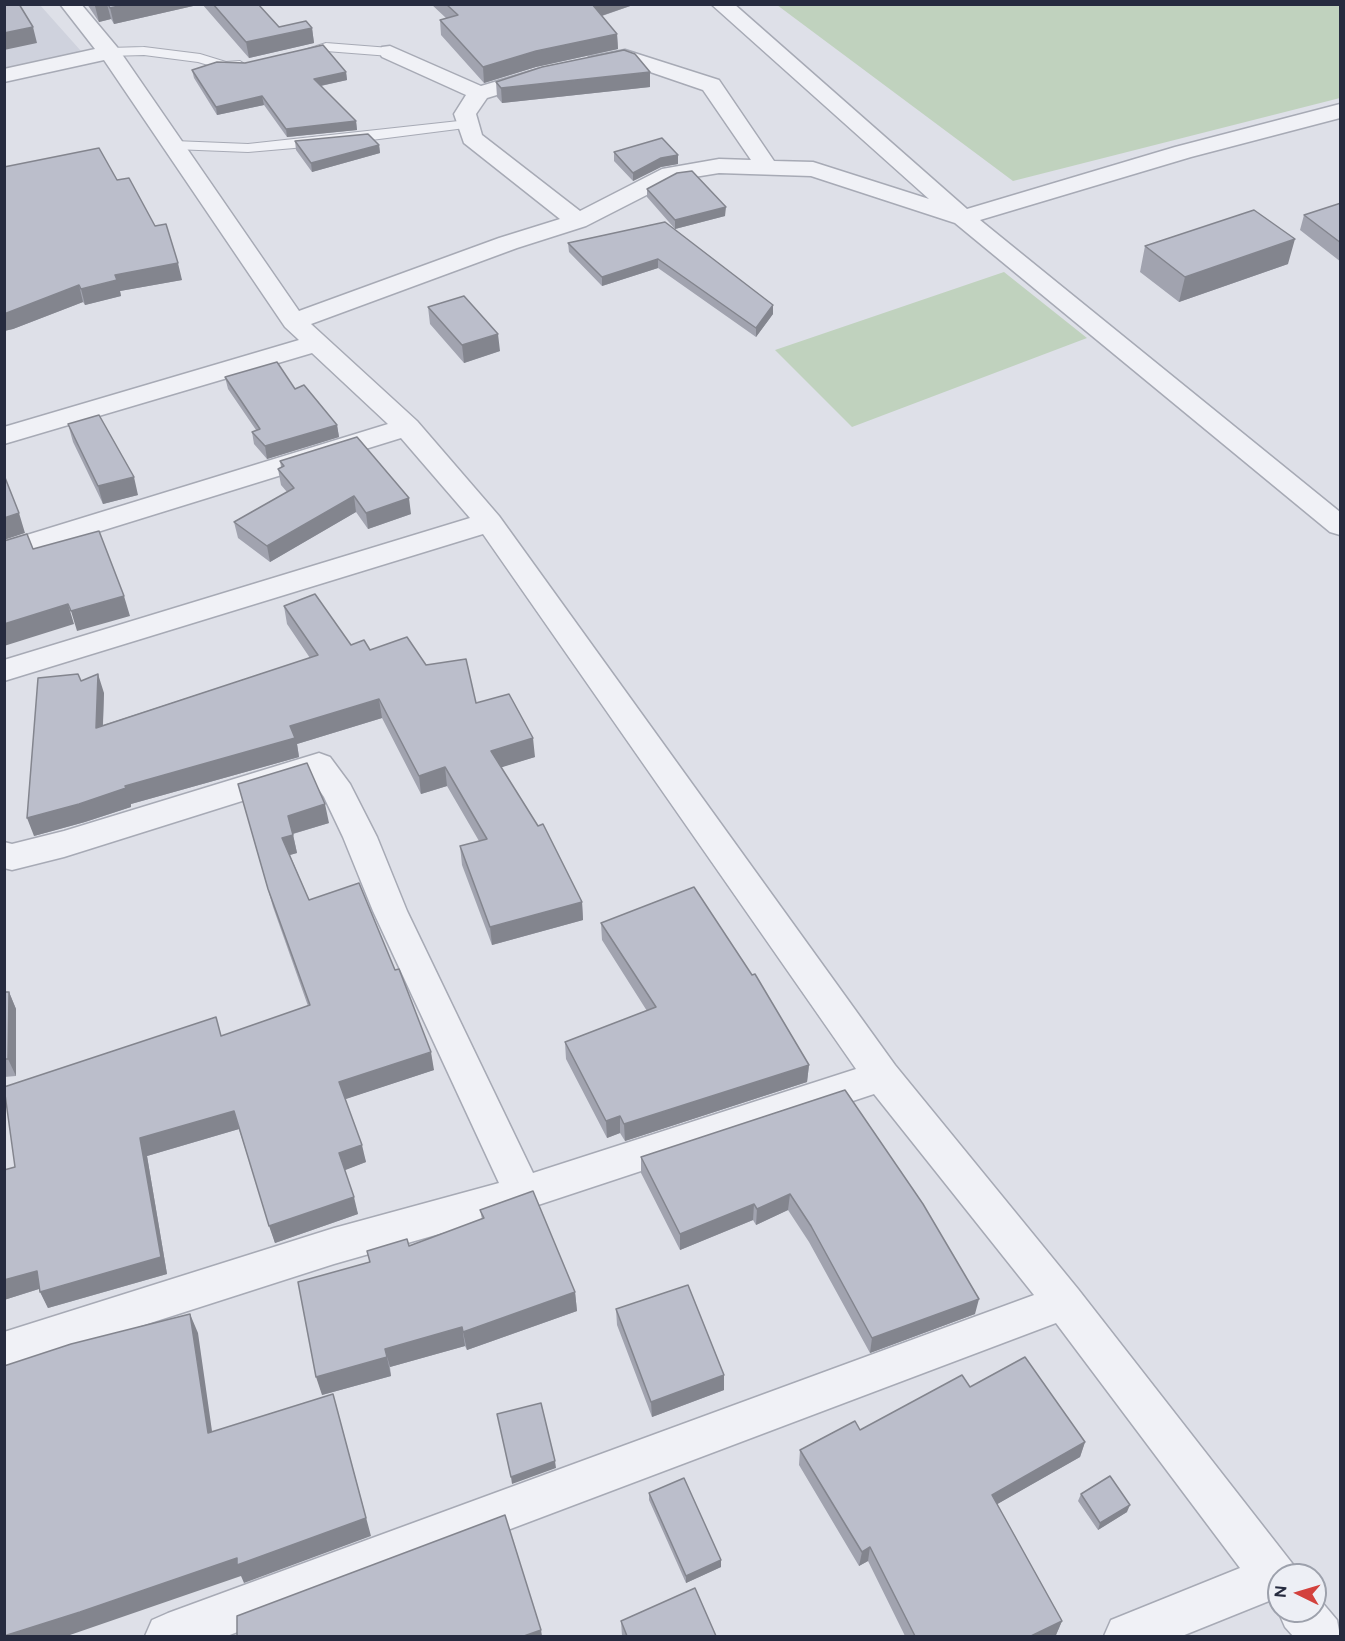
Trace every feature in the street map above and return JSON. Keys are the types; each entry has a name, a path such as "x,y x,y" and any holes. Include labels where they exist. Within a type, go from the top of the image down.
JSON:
{"street":[{"path":"70,4 109,52 306,333 407,427 489,522 882,1076 1064,1302 1267,1567"},
{"path":"721,4 886,147 963,218 1328,510 1341,526"},
{"path":"4,76 109,52"},
{"path":"390,52 479,93"},
{"path":"581,66 626,56 711,84 766,166"},
{"path":"559,70 479,93 465,114 472,138 578,221"},
{"path":"4,436 306,333 508,243 578,221 670,174 719,165 813,169 963,218 1184,152 1341,111"},
{"path":"4,552 407,427"},
{"path":"4,671 489,522"},
{"path":"4,855 12,857 64,844 319,765 338,792 360,837 390,910 523,1193"},
{"path":"4,1351 334,1246 523,1193 882,1076"},
{"path":"168,1636 1064,1302"},
{"path":"1127,1636 1267,1596"},
{"path":"1311,1623 1321,1636"}],"lane":[{"path":"292,55 326,47 390,52"},
{"path":"109,52 144,51 200,58 225,66 258,63"},
{"path":"174,145 248,148 340,140 468,124"}],"shaded area":[{"path":"4,5 40,5 81,51 5,69"}],"green space":[{"path":"777,5 1340,5 1340,98 1013,181"},
{"path":"1004,272 1087,338 852,427 775,350"}],"building":[{"path":"4,4 19,4 33,27 4,33"},
{"path":"108,4 127,4 110,8"},
{"path":"213,4 258,4 279,27 306,21 312,28 246,42"},
{"path":"446,4 592,4 617,34 536,51 483,67 440,20 458,15"},
{"path":"323,45 346,72 314,79 356,121 286,129 262,96 216,107 192,70 217,62 245,63"},
{"path":"624,50 635,54 650,72 501,88 496,82 542,67"},
{"path":"368,134 379,145 311,163 295,141"},
{"path":"662,138 678,155 661,158 633,173 614,152"},
{"path":"99,148 117,180 129,178 155,226 166,224 178,263 115,275 117,280 81,289 79,285 4,314 4,167"},
{"path":"692,171 726,207 675,220 647,189 677,173"},
{"path":"1341,203 1341,243 1304,215"},
{"path":"1254,210 1295,239 1185,277 1145,246"},
{"path":"665,222 773,305 756,328 658,259 602,277 568,243"},
{"path":"464,296 498,334 462,345 428,307"},
{"path":"277,362 295,389 304,385 337,425 265,446 252,432 260,429 225,377"},
{"path":"99,415 134,477 98,486 68,424"},
{"path":"357,437 409,498 366,513 354,496 267,546 234,522 294,488 278,469 284,466 280,461"},
{"path":"4,475 19,513 4,518"},
{"path":"99,531 124,596 71,611 68,604 4,624 4,541 27,534 33,549"},
{"path":"315,594 351,645 364,640 370,650 407,637 426,665 466,659 476,703 509,694 533,738 491,751 538,826 543,824 582,902 490,927 460,846 487,839 445,767 419,776 379,699 290,726 295,738 125,786 126,788 79,804 27,818 38,678 78,674 81,681 98,674 96,728 318,655 284,606"},
{"path":"307,763 325,804 288,816 293,835 282,838 309,900 359,883 395,970 399,969 431,1052 339,1082 362,1145 339,1153 354,1197 269,1226 234,1111 140,1138 161,1257 40,1292 37,1271 4,1280 4,1170 15,1167 4,1087 216,1017 221,1036 310,1005 268,889 238,784"},
{"path":"694,887 752,975 755,974 809,1065 624,1124 620,1116 606,1121 565,1042 656,1007 601,923"},
{"path":"4,992 9,992 8,1059 4,1059"},
{"path":"845,1090 923,1204 979,1299 872,1338 811,1226 790,1194 757,1209 754,1204 680,1234 641,1157"},
{"path":"533,1191 575,1292 463,1332 462,1327 385,1349 387,1357 316,1377 298,1282 370,1262 367,1251 407,1239 409,1246 484,1218 480,1210"},
{"path":"688,1285 724,1375 651,1402 616,1309"},
{"path":"190,1314 208,1433 333,1394 366,1518 237,1565 237,1558 4,1636 4,1366 71,1344"},
{"path":"1025,1357 1085,1442 992,1495 1062,1621 1031,1636 915,1636 870,1547 862,1552 800,1450 855,1421 860,1430 962,1375 970,1387"},
{"path":"541,1403 555,1461 511,1477 497,1414"},
{"path":"1110,1476 1130,1505 1100,1523 1081,1494"},
{"path":"684,1478 721,1560 686,1576 649,1493"},
{"path":"505,1515 541,1630 524,1636 237,1636 237,1616"},
{"path":"695,1588 716,1636 627,1636 621,1621"}]}
